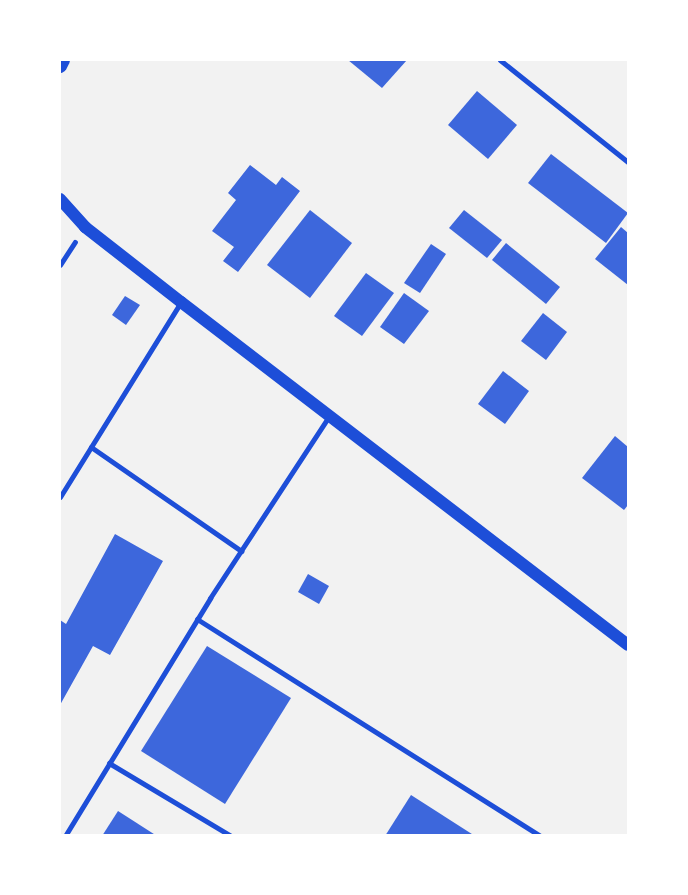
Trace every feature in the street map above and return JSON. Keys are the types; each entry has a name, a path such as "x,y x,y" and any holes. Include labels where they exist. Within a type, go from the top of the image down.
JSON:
{"main road":[{"path":"60,66 63,60"}],"street":[{"path":"60,199 85,227 328,418 628,645"}],"lane":[{"path":"500,60 628,162"},
{"path":"60,497 181,302"},
{"path":"65,835 197,619 328,418"},
{"path":"91,447 241,551"},
{"path":"197,619 540,835"},
{"path":"109,763 231,835"}],"path":[{"path":"60,265 85,227"}],"building":[{"path":"348,60 407,60 382,88"},
{"path":"477,91 517,125 488,159 448,125"},
{"path":"551,154 628,213 606,243 528,183"},
{"path":"250,165 276,185 282,177 300,191 238,272 223,261 234,247 212,231 236,200 228,193"},
{"path":"310,210 352,243 310,298 267,265"},
{"path":"464,210 502,240 487,258 449,228"},
{"path":"621,227 628,233 628,285 595,259"},
{"path":"506,243 560,287 546,304 492,260"},
{"path":"431,244 446,254 420,293 404,283"},
{"path":"366,273 394,293 362,336 334,316"},
{"path":"404,293 429,311 404,344 380,327"},
{"path":"125,296 140,305 126,325 112,315"},
{"path":"543,313 567,332 546,360 521,341"},
{"path":"503,371 529,391 505,424 478,404"},
{"path":"615,436 628,447 628,505 624,510 582,478"},
{"path":"115,534 163,561 110,655 93,646 60,705 60,620 66,624"},
{"path":"308,574 329,586 319,604 298,592"},
{"path":"207,646 291,698 225,804 141,751"},
{"path":"411,795 475,836 385,836"},
{"path":"118,811 157,836 102,836"}]}
